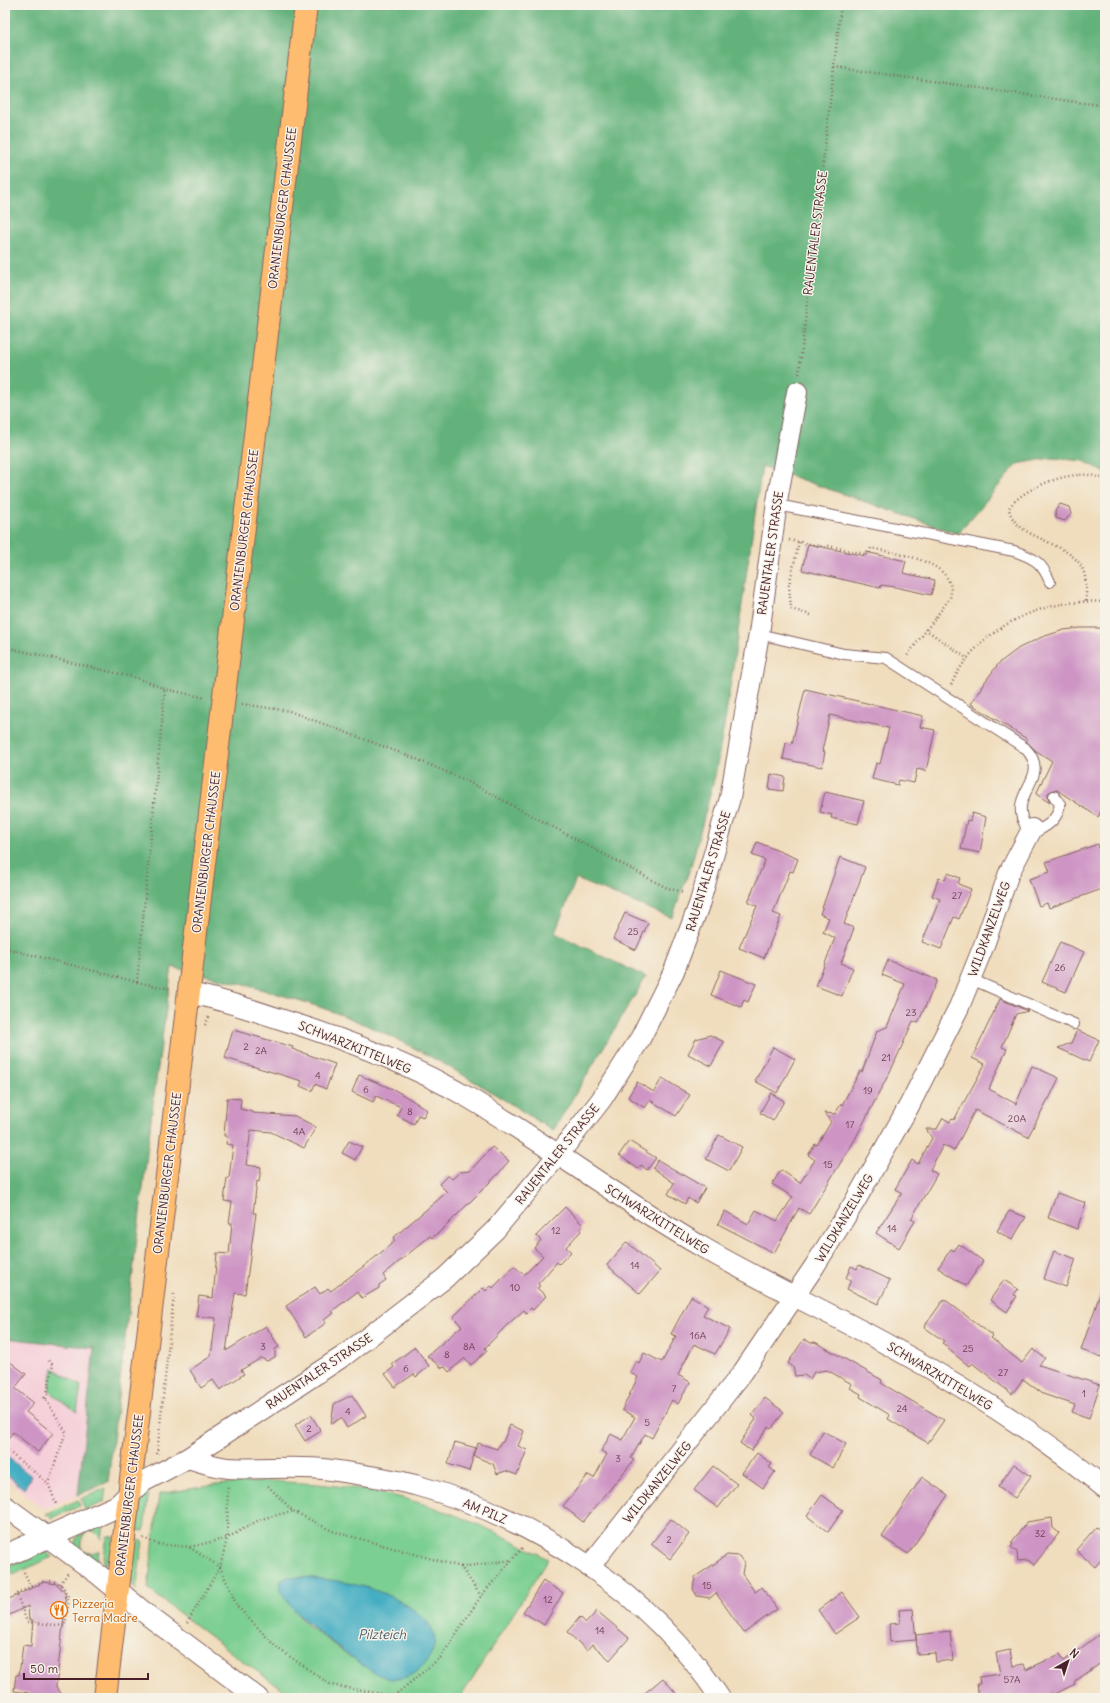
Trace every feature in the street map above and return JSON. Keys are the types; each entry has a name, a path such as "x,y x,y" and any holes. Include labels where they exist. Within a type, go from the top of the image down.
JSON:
{"main road":[{"name":"ORANIENBURGER CHAUSSEE","path":"104,1698 306,5"}],"street":[{"name":"RAUENTALER STRASSE","path":"128,1496 141,1483 188,1458 345,1356 445,1278 495,1230 558,1155 601,1100 640,1039 674,971 702,896 730,798 759,634 777,505 797,392"},
{"name":"WILDKANZELWEG","path":"589,1567 738,1378 829,1244 898,1126 952,1020 971,979 1009,873 1032,829"},
{"name":"SCHWARZKITTELWEG","path":"189,993 222,1000 320,1031 397,1062 468,1097 674,1231 741,1269 890,1345 953,1382 1102,1479"},
{"name":"AM PILZ","path":"188,1458 228,1468 328,1469 391,1480 468,1503 534,1532 589,1567 657,1621 688,1656 720,1698"},
{"path":"5,1556 118,1506 128,1496"},
{"path":"5,1506 118,1590 178,1639 258,1698"}],"lane":[{"path":"777,505 1014,552 1038,562 1045,570 1050,582"},
{"path":"759,634 844,654 886,658 1025,748 1031,754 1035,764 1036,784 1020,803 1020,816 1025,825 1032,829 1039,830 1047,826 1058,812 1060,804 1054,796"},
{"path":"971,979 1074,1024"}],"path":[{"name":"RAUENTALER STRASSE","path":"797,392 841,5"},
{"path":"834,67 1076,102 1101,105 1105,104"},
{"path":"1086,601 1085,574 1079,562 1044,539 1024,530 1012,518 1009,508 1020,497 1058,478 1089,474 1096,475 1105,481"},
{"path":"773,537 825,547 829,546 869,555 870,548 922,560 936,567 945,575 950,582 950,598 908,654 902,669"},
{"path":"799,542 789,585 791,609 811,615"},
{"path":"946,697 953,682 968,659 992,635 1003,627 1023,616 1047,607 1086,601 1105,602"},
{"path":"926,629 968,659"},
{"path":"5,647 137,678 165,689 224,702 289,711 414,758 465,780 667,888 702,896"},
{"path":"137,982 165,689"},
{"path":"5,948 137,982 189,993"},
{"path":"48,1360 53,1365 45,1398 66,1432 48,1483"},
{"path":"5,1449 48,1483 57,1506"},
{"path":"178,1639 220,1567 227,1538 228,1468"},
{"path":"251,1468 293,1511 332,1531 461,1568 512,1560"},
{"path":"146,1539 157,1544 189,1547 227,1538 261,1519 293,1511"},
{"path":"189,1547 220,1567 237,1606 276,1647 331,1685 393,1697 441,1657 481,1596 534,1532"},
{"path":"461,1568 481,1596"},
{"path":"60,1584 72,1569"},
{"path":"24,1572 31,1587"},
{"path":"51,1580 60,1584 65,1590 68,1598 65,1626 27,1622 17,1594 51,1580"}],"shaded area":[{"path":"5,1338 94,1348 78,1495 44,1509 5,1478"}],"green space":[{"path":"5,5 1105,5 1105,473 1084,461 1051,458 1017,464 958,534 762,466 726,715 715,776 691,866 672,918 576,879 555,933 646,977 553,1131 462,1074 415,1048 343,1015 246,985 172,967 154,1095 108,1482 78,1495 94,1348 5,1338"},
{"path":"53,1368 81,1386 77,1412 49,1391"},
{"path":"272,1481 328,1485 392,1495 472,1522 498,1533 548,1559 460,1698 295,1698 241,1660 148,1589 159,1494 214,1485","holes":["374,1590 396,1600 414,1611 352,1658 307,1625 298,1615"]},
{"path":"106,1488 104,1502 85,1510 81,1499"},
{"path":"149,1489 144,1531 136,1530 139,1497"},
{"path":"78,1500 80,1506 52,1518 46,1514"},
{"path":"103,1525 101,1539 95,1532 89,1531 82,1539 81,1545 83,1550 89,1553 99,1551 97,1564 77,1549 75,1542 77,1536"},
{"path":"107,1536 114,1537 113,1549 111,1557 107,1563 103,1565"},
{"path":"135,1540 143,1541 136,1590 130,1579"},
{"path":"44,1550 52,1557 13,1575 8,1566"}],"water":[{"path":"5,1455 31,1476 24,1489 5,1473"},
{"name":"Pilzteich","path":"287,1577 324,1579 363,1586 399,1601 415,1611 428,1623 433,1632 435,1641 433,1650 428,1660 421,1668 403,1678 387,1678 373,1672 306,1622 285,1598 279,1588 281,1581"}],"building":[{"path":"1060,504 1069,507 1071,514 1065,521 1056,518 1055,511"},
{"path":"808,544 865,556 866,552 906,561 903,573 935,580 931,595 881,585 880,588 802,570"},
{"path":"1080,628 1105,628 1105,803 1098,817 1057,790 1053,790 1048,793 1050,803 1036,794 1052,761 1035,750 1026,741 1027,739 971,704 999,663 1019,648 1042,637 1064,630"},
{"path":"805,689 923,716 920,727 935,730 926,771 917,769 914,783 899,780 898,785 872,779 876,763 880,764 889,728 830,715 822,751 825,752 822,767 783,759 786,743 792,744"},
{"path":"771,774 785,777 783,791 769,789"},
{"path":"825,792 864,801 858,824 831,818 832,815 820,812"},
{"path":"972,813 986,817 980,853 961,849 967,820 970,821"},
{"path":"757,842 798,859 793,872 790,871 773,913 781,916 764,958 739,948 757,906 748,902 765,860 752,855"},
{"path":"1098,844 1099,848 1105,846 1105,888 1049,908 1047,903 1039,906 1029,879 1050,872 1046,862"},
{"path":"840,857 865,867 844,924 854,928 841,963 853,968 842,996 816,986 835,938 823,932 829,918 820,914"},
{"path":"948,873 960,878 958,884 971,889 959,919 954,917 941,949 922,942 940,899 932,896 939,877 945,880"},
{"path":"625,913 648,923 636,950 613,939"},
{"path":"1060,942 1084,952 1066,992 1042,982"},
{"path":"888,960 937,980 918,1023 913,1021 893,1066 854,1141 809,1214 799,1208 774,1253 718,1224 725,1211 748,1224 756,1210 777,1221 793,1197 772,1184 781,1170 800,1183 815,1160 808,1155 815,1144 817,1145 831,1122 824,1113 835,1114 841,1104 842,1105 860,1071 862,1072 877,1031 887,1027 905,984 882,975"},
{"path":"721,970 756,984 748,1002 744,1000 741,1007 711,995"},
{"path":"1000,999 1028,1011 1016,1014 1002,1047 1007,1049 989,1089 1016,1104 1032,1066 1059,1078 1028,1137 975,1110 954,1151 943,1145 930,1170 937,1174 911,1219 915,1221 899,1248 876,1233 902,1193 895,1189 912,1160 918,1164 932,1138 926,1129 937,1129 943,1118 950,1122 952,1119 954,1120 985,1064 972,1058"},
{"path":"233,1030 293,1047 292,1049 335,1064 326,1089 315,1084 312,1091 300,1086 302,1081 225,1058"},
{"path":"1077,1030 1099,1040 1089,1062 1058,1048 1071,1043"},
{"path":"710,1035 724,1042 711,1066 688,1054 696,1039"},
{"path":"773,1047 795,1059 777,1093 755,1081"},
{"path":"359,1075 395,1090 423,1107 427,1110 423,1117 418,1115 414,1124 397,1115 401,1107 376,1096 373,1102 352,1092"},
{"path":"662,1078 690,1095 676,1116 650,1100 645,1108 628,1097 637,1082 654,1092"},
{"path":"771,1093 784,1101 773,1121 760,1113"},
{"path":"227,1098 241,1099 240,1109 253,1113 295,1116 316,1127 304,1148 271,1132 251,1130 246,1165 261,1167 259,1182 257,1181 253,1213 256,1213 245,1294 235,1293 226,1351 266,1326 279,1347 275,1349 275,1357 267,1361 261,1358 241,1370 244,1374 220,1390 213,1380 201,1388 190,1370 211,1356 216,1318 196,1316 199,1296 213,1298 217,1253 229,1254 232,1223 229,1223 232,1202 224,1201 227,1178 229,1178 233,1145 226,1144 227,1136 224,1136"},
{"path":"719,1135 742,1147 729,1171 706,1159"},
{"path":"349,1141 362,1147 355,1160 342,1153"},
{"path":"629,1141 656,1158 647,1170 641,1165 638,1169 619,1155"},
{"path":"492,1147 509,1161 497,1175 443,1229 432,1238 430,1236 383,1275 386,1280 379,1285 379,1288 362,1298 357,1292 332,1311 334,1313 324,1320 326,1323 306,1337 286,1306 315,1287 320,1294 328,1288 331,1291 372,1260 395,1241 393,1238 447,1192 439,1184 448,1175 452,1179 460,1172 470,1171"},
{"path":"658,1160 705,1188 696,1203 688,1198 685,1204 668,1194 674,1183 653,1168"},
{"path":"1057,1193 1086,1203 1077,1229 1048,1218"},
{"path":"565,1207 583,1225 580,1229 581,1231 566,1247 571,1252 559,1264 557,1262 538,1284 540,1286 537,1288 546,1296 533,1310 531,1308 526,1313 524,1310 507,1325 485,1348 487,1351 471,1365 465,1358 449,1372 445,1367 442,1368 427,1356 462,1326 453,1317 483,1288 486,1291 491,1286 493,1288 514,1266 524,1275 543,1256 534,1248 541,1240 536,1236"},
{"path":"1009,1211 1026,1217 1012,1240 997,1231"},
{"path":"627,1242 660,1271 640,1294 607,1265"},
{"path":"959,1244 983,1261 966,1286 938,1268 951,1249 954,1251"},
{"path":"1054,1251 1076,1259 1066,1287 1044,1279"},
{"path":"859,1265 890,1280 878,1304 847,1289 851,1280 846,1278 851,1266 857,1269"},
{"path":"1004,1280 1018,1289 1014,1295 1017,1296 1007,1312 990,1300"},
{"path":"1103,1285 1105,1286 1105,1358 1081,1350"},
{"path":"691,1296 708,1306 703,1315 730,1329 715,1354 694,1344 678,1375 690,1382 678,1404 672,1400 652,1438 645,1434 631,1458 634,1460 583,1522 563,1506 588,1475 594,1478 607,1454 601,1451 611,1434 622,1440 635,1417 622,1410 638,1377 630,1373 636,1361 639,1363 644,1353 662,1362 676,1336 671,1334"},
{"path":"944,1299 993,1336 991,1338 1022,1363 1033,1349 1045,1358 1039,1365 1100,1385 1089,1418 1072,1412 1075,1405 1043,1394 1023,1379 1012,1394 972,1363 969,1366 948,1349 949,1348 942,1343 944,1341 924,1327"},
{"path":"804,1339 811,1343 815,1342 882,1380 881,1383 944,1420 928,1443 888,1419 890,1415 860,1397 861,1394 850,1388 852,1384 827,1370 814,1372 810,1379 804,1375 795,1376 793,1367 788,1363"},
{"path":"415,1347 429,1366 416,1377 414,1374 395,1387 385,1374 394,1367 392,1364"},
{"path":"5,1358 26,1374 15,1388 34,1403 26,1412 53,1433 38,1452 13,1432 5,1442"},
{"path":"352,1395 366,1416 347,1428 341,1418 331,1424 334,1404"},
{"path":"765,1398 784,1412 771,1429 768,1427 751,1451 740,1443 756,1419 752,1415"},
{"path":"311,1415 321,1431 305,1441 295,1425"},
{"path":"510,1425 524,1431 518,1446 527,1450 517,1475 506,1471 497,1474 493,1464 474,1456 478,1443 497,1449 500,1443 503,1442"},
{"path":"823,1431 846,1444 833,1468 810,1455"},
{"path":"455,1442 476,1448 469,1471 448,1464"},
{"path":"757,1453 772,1464 769,1467 775,1472 763,1488 742,1473"},
{"path":"1014,1464 1031,1476 1015,1498 998,1487"},
{"path":"713,1466 737,1484 718,1508 694,1490"},
{"path":"922,1477 948,1495 908,1554 882,1537"},
{"path":"822,1495 843,1510 828,1532 807,1516"},
{"path":"1052,1518 1053,1528 1059,1533 1034,1565 1028,1560 1018,1561 1017,1552 1011,1547 1013,1544 1011,1543 1027,1522"},
{"path":"671,1519 689,1534 670,1559 651,1544"},
{"path":"1096,1527 1105,1535 1105,1555 1095,1567 1076,1550"},
{"path":"727,1555 739,1556 744,1563 742,1574 755,1592 762,1587 777,1609 744,1633 716,1593 710,1598 697,1596 693,1589 695,1577"},
{"path":"543,1581 563,1593 544,1625 523,1612"},
{"path":"44,1582 57,1584 65,1593 66,1599 56,1687 65,1698 28,1698 29,1693 14,1691 16,1675 19,1675 23,1645 31,1646 33,1620 29,1620 28,1606 5,1617 5,1601"},
{"path":"842,1592 860,1617 835,1634 818,1610"},
{"path":"913,1609 916,1640 890,1642 889,1624 900,1623 899,1610"},
{"path":"597,1611 629,1638 610,1660 592,1644 587,1650 567,1632 580,1617 586,1623"},
{"path":"1105,1630 1105,1660 1074,1682 1075,1684 1053,1695 1052,1693 1026,1698 979,1698 977,1684 980,1684 979,1677 1000,1674 996,1653 1010,1650 1013,1666 1024,1664 1026,1670 1060,1654 1064,1661"},
{"path":"950,1631 953,1660 936,1662 935,1653 917,1654 916,1635"},
{"path":"663,1678 680,1698 639,1698"}],"place":[{"name":"Pizzeria Terra Madre","path":"59,1610"}]}
